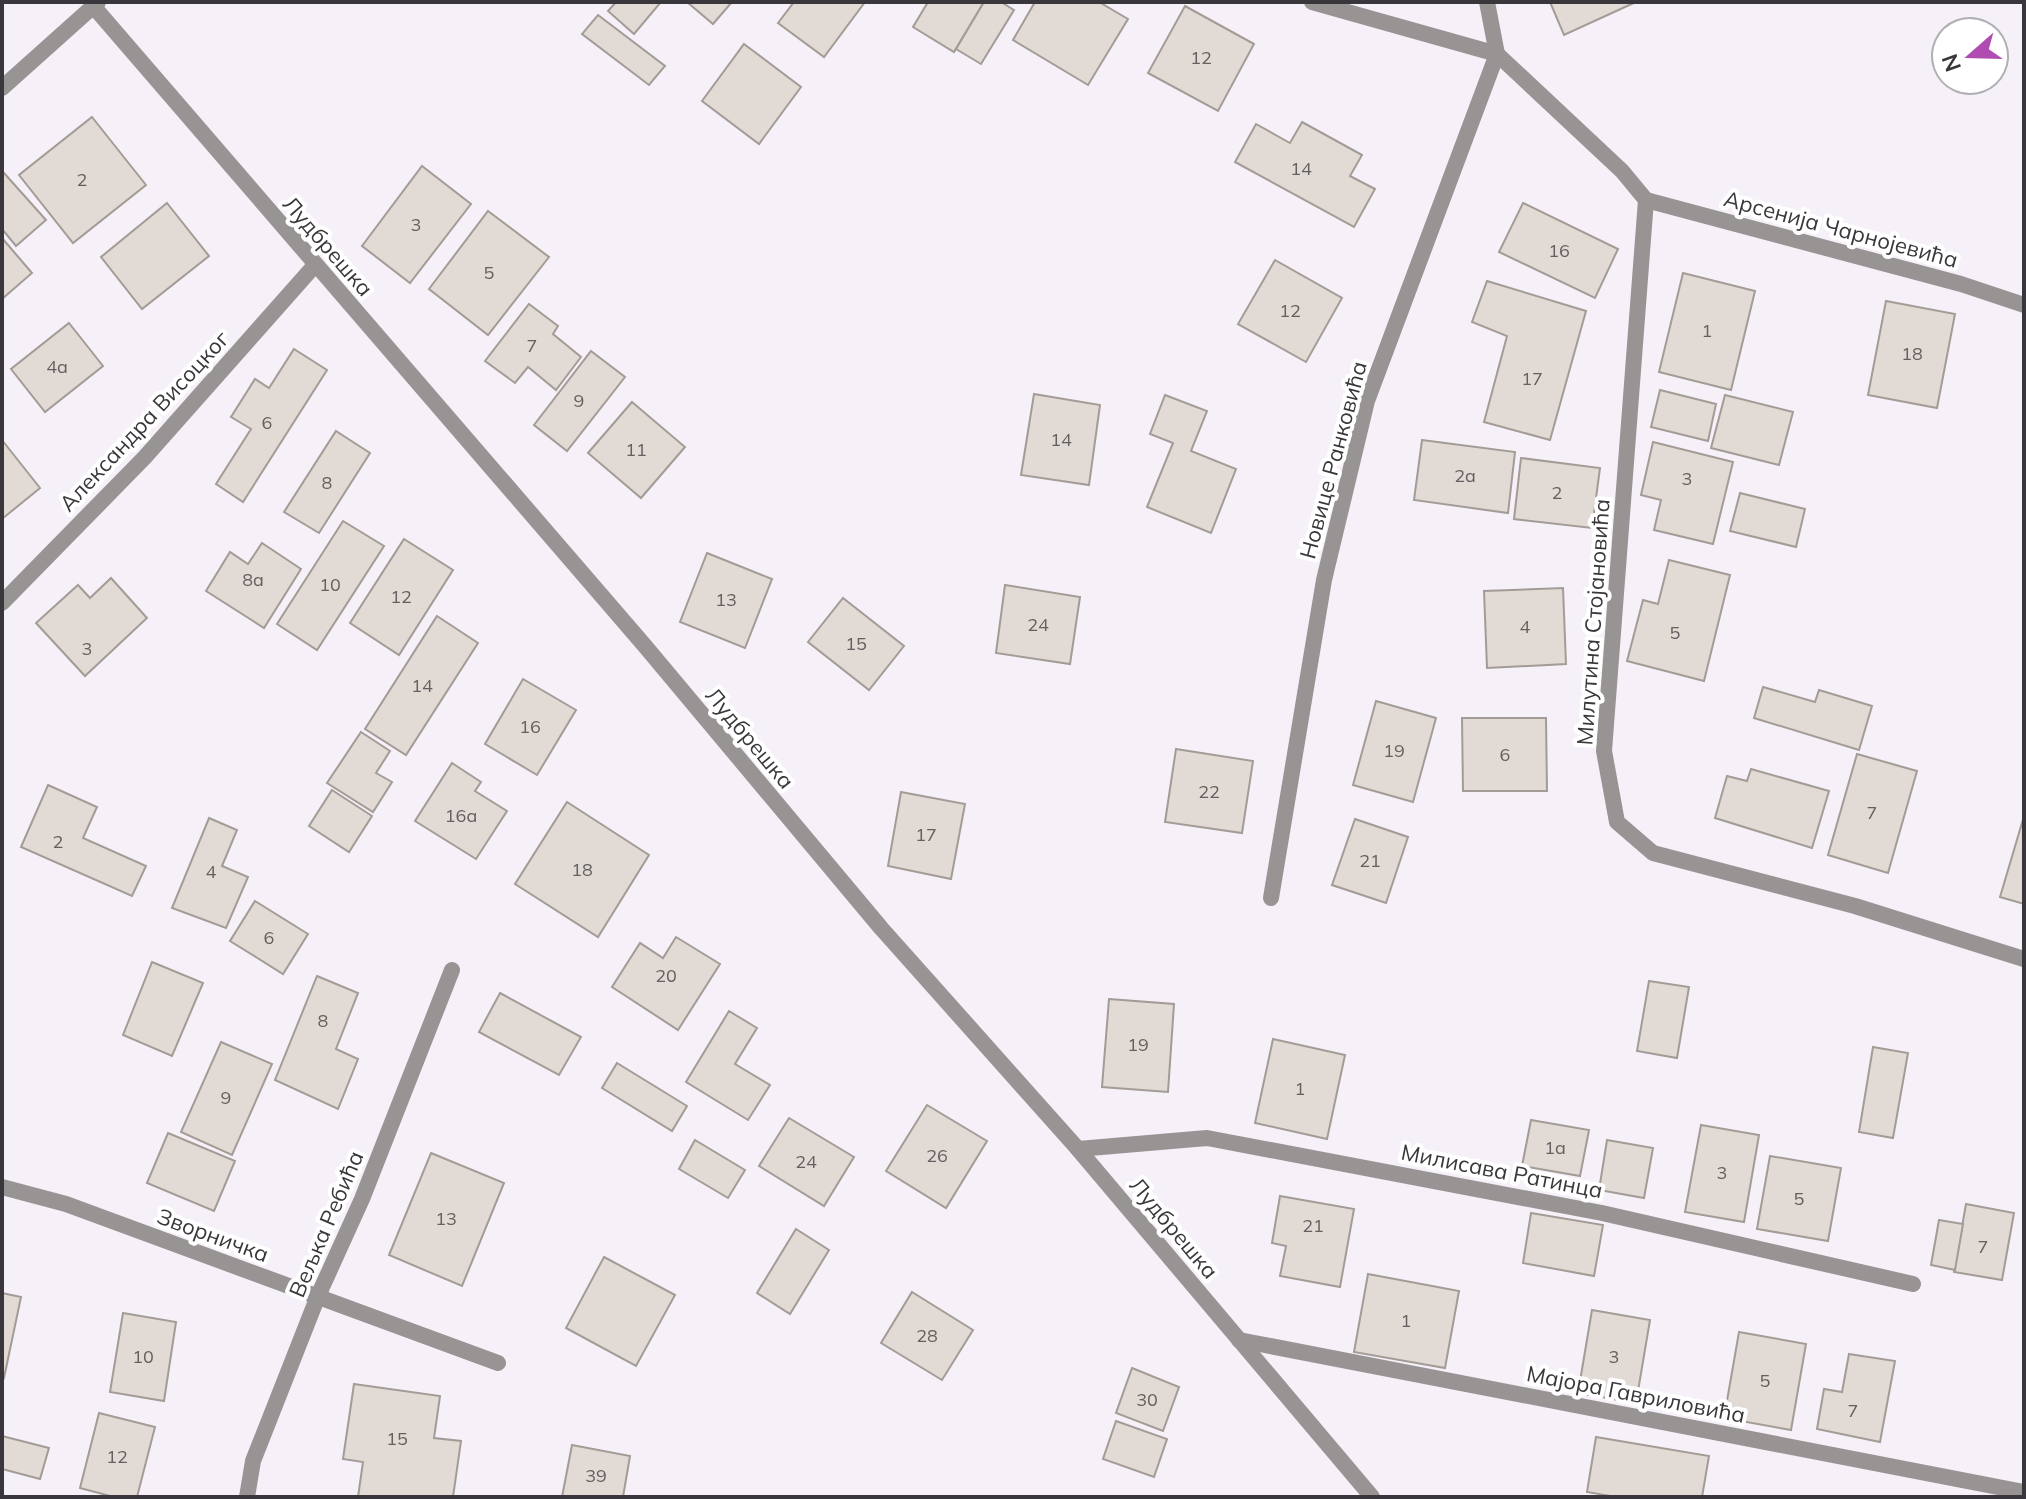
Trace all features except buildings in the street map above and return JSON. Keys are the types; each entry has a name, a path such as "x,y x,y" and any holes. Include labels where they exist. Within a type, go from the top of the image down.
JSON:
{"street":[{"path":"1312,2 1497,54 1622,171 1646,200"},
{"path":"1487,2 1497,54"},
{"path":"2,88 96,5"},
{"name":"Лудбрешка","path":"96,5 315,265 645,646 881,928 1078,1149 1372,1497"},
{"name":"Новице Ранковића","path":"1271,898 1324,580 1367,401 1497,54"},
{"name":"Арсенија Чарнојевића","path":"1646,200 1961,284 2024,305"},
{"name":"Милутина Стојановића","path":"1646,200 1604,751 1617,822 1653,853 1855,906 2024,959"},
{"name":"Александра Висоцког","path":"2,603 145,457 315,265"},
{"name":"Вељка Ребића","path":"247,1497 253,1461 318,1296 362,1199 452,970"},
{"name":"Милисава Ратинца","path":"1078,1149 1207,1138 1602,1213 1913,1284"},
{"name":"Зворничка","path":"2,1187 66,1204 498,1363"},
{"name":"Мајора Гавриловића","path":"1239,1340 2024,1492"}]}
